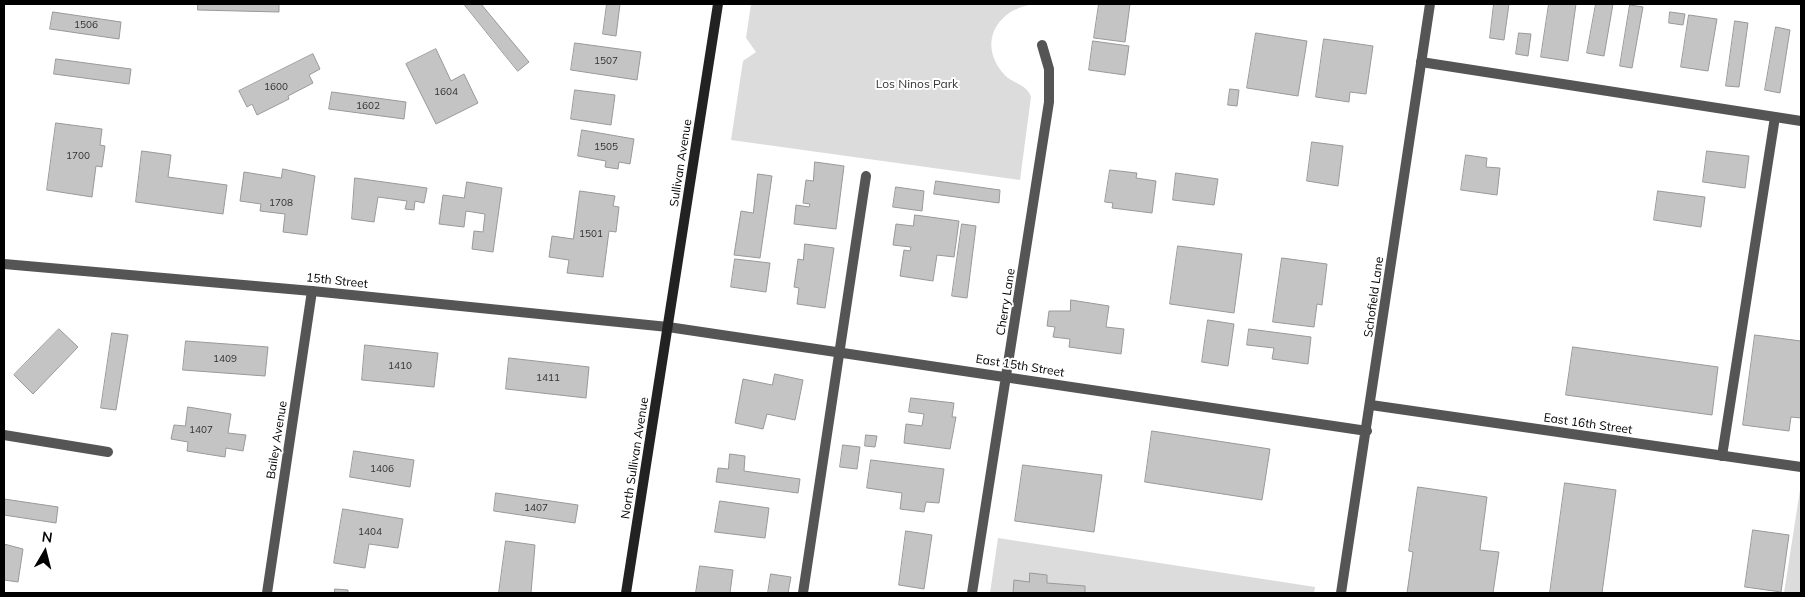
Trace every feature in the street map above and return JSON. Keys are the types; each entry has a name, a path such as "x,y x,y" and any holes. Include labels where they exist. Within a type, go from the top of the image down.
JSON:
{"main road":[{"name":"Sullivan Avenue","path":"668,327 718,4"},
{"name":"North Sullivan Avenue","path":"626,593 668,327"}],"street":[{"name":"Schofield Lane","path":"1341,593 1371,405 1430,4"},
{"name":"Cherry Lane","path":"972,593 1049,102 1049,69 1042,45"},
{"path":"1421,62 1801,121"},
{"path":"1722,456 1775,117"},
{"path":"803,593 866,176"},
{"name":"15th Street","path":"4,264 312,291 668,327"},
{"name":"Bailey Avenue","path":"267,593 312,291"},
{"name":"East 15th Street","path":"668,327 840,351 1367,431"},
{"name":"East 16th Street","path":"1371,405 1801,467"},
{"path":"4,435 108,452"}],"green space":[{"name":"Los Ninos Park","path":"751,4 1035,4 1011,12 1002,19 995,28 992,39 995,61 1003,73 1006,77 1026,89 1031,97 1020,180 731,140 743,61 756,52 746,38"},
{"path":"1800,490 1801,593 1784,593"},
{"path":"998,538 1315,587 1314,593 990,593"}],"building":[{"path":"198,4 279,4 279,12 198,10"},
{"path":"464,4 481,4 529,62 518,71"},
{"path":"607,4 620,4 616,36 603,34"},
{"path":"1099,4 1130,4 1125,42 1094,38"},
{"path":"1494,4 1509,4 1504,40 1490,38"},
{"path":"1549,4 1576,4 1568,61 1541,57"},
{"path":"1596,4 1613,4 1604,56 1587,53"},
{"path":"1630,5 1643,7 1632,68 1620,66"},
{"path":"53,12 121,22 119,39 50,29"},
{"path":"1670,12 1685,14 1683,25 1669,23"},
{"path":"1689,15 1717,19 1708,71 1681,67"},
{"path":"1735,21 1748,23 1739,87 1726,86"},
{"path":"1776,27 1790,30 1780,93 1765,90"},
{"path":"1256,33 1307,41 1298,96 1247,88"},
{"path":"1519,33 1531,34 1528,56 1516,54"},
{"path":"1324,39 1373,46 1366,94 1350,92 1349,102 1316,97"},
{"path":"1093,41 1129,46 1125,75 1089,70"},
{"path":"575,43 641,52 637,80 571,70"},
{"path":"436,49 451,81 464,74 478,103 436,124 406,64"},
{"path":"313,54 320,69 309,75 313,83 288,96 289,99 257,115 252,104 247,107 239,91"},
{"path":"56,59 131,69 129,84 54,74"},
{"path":"1230,89 1239,90 1237,106 1228,105"},
{"path":"575,90 615,95 611,125 571,119"},
{"path":"332,92 406,102 404,119 329,109"},
{"path":"56,123 102,129 100,145 105,146 102,167 96,166 92,197 47,190"},
{"path":"582,130 634,139 630,164 619,162 618,169 605,167 606,161 578,156"},
{"path":"1312,142 1343,146 1338,186 1307,181"},
{"path":"142,151 171,155 168,177 227,185 223,214 136,202"},
{"path":"1707,151 1749,156 1745,188 1703,182"},
{"path":"1466,155 1487,158 1486,167 1500,168 1497,195 1461,190"},
{"path":"815,162 844,166 836,229 794,224 796,205 809,207 810,204 803,203 806,180 813,181"},
{"path":"283,169 315,176 307,235 283,232 285,214 260,211 261,204 240,201 244,172 281,178"},
{"path":"1110,170 1137,173 1136,178 1156,181 1152,213 1112,208 1113,203 1105,202"},
{"path":"1176,173 1218,179 1214,205 1173,200"},
{"path":"758,174 772,176 760,258 734,255 741,211 753,213"},
{"path":"355,178 427,188 424,203 415,201 414,210 405,209 407,201 378,197 374,222 352,219"},
{"path":"936,181 1000,190 999,203 934,194"},
{"path":"467,182 502,188 493,252 472,249 474,231 483,232 485,214 466,211 464,227 439,224 443,195 464,198"},
{"path":"896,187 924,191 922,211 893,207"},
{"path":"580,191 615,196 613,206 619,207 616,232 609,231 603,277 567,273 569,260 549,257 552,236 573,239"},
{"path":"1658,191 1705,197 1701,227 1654,220"},
{"path":"915,215 959,221 954,257 937,255 933,281 900,276 904,250 910,251 911,247 893,245 896,224 913,226"},
{"path":"962,224 976,226 967,298 952,296"},
{"path":"805,244 834,248 825,308 797,304 799,288 794,287 798,259 803,260"},
{"path":"1178,246 1242,254 1234,313 1170,304"},
{"path":"1282,258 1327,264 1322,305 1317,304 1314,327 1273,322"},
{"path":"735,259 770,263 766,292 731,287"},
{"path":"1071,300 1109,306 1106,327 1124,329 1121,354 1069,347 1070,339 1053,337 1055,327 1047,326 1049,311 1070,311"},
{"path":"1208,320 1234,324 1228,366 1202,362"},
{"path":"59,329 78,347 33,394 14,375"},
{"path":"1249,329 1311,337 1308,364 1272,359 1274,348 1247,345"},
{"path":"112,333 128,335 116,410 101,408"},
{"path":"1755,335 1801,341 1801,418 1791,417 1789,431 1743,425"},
{"path":"186,341 268,347 265,376 183,370"},
{"path":"365,345 438,353 434,387 362,380"},
{"path":"1573,347 1718,367 1712,415 1566,395"},
{"path":"509,358 589,367 586,398 506,389"},
{"path":"775,374 803,380 795,420 767,414 763,429 735,423 743,379 772,385"},
{"path":"911,398 954,403 952,417 956,417 950,449 904,443 906,424 922,426 924,414 909,412"},
{"path":"188,407 231,414 228,433 246,435 243,451 226,448 225,457 187,451 188,442 171,439 174,425 185,426"},
{"path":"1152,431 1270,449 1262,500 1145,482"},
{"path":"866,435 877,436 875,447 865,446"},
{"path":"843,445 860,447 857,469 840,467"},
{"path":"354,451 414,460 410,487 350,477"},
{"path":"730,454 745,456 744,471 800,479 798,493 716,482 718,468 728,469"},
{"path":"871,460 944,469 939,503 926,502 924,512 900,509 902,493 867,488"},
{"path":"1023,465 1102,475 1094,532 1015,521"},
{"path":"1565,483 1616,490 1602,593 1550,593"},
{"path":"1418,487 1487,497 1480,550 1499,552 1493,593 1407,593 1413,552 1409,551"},
{"path":"496,493 578,505 575,523 494,511"},
{"path":"4,499 58,507 56,523 4,515"},
{"path":"720,501 769,508 765,538 715,532"},
{"path":"343,509 403,519 398,548 369,544 365,568 334,563"},
{"path":"1753,530 1789,535 1781,592 1745,587"},
{"path":"906,531 932,535 924,589 899,585"},
{"path":"506,541 535,545 531,593 499,593"},
{"path":"4,544 23,549 18,582 4,580"},
{"path":"700,566 733,570 730,593 696,593"},
{"path":"1030,573 1047,575 1047,583 1085,586 1085,593 1013,593 1014,580 1029,582"},
{"path":"771,574 791,577 788,593 768,593"},
{"path":"335,589 348,590 348,593 335,593"}]}
